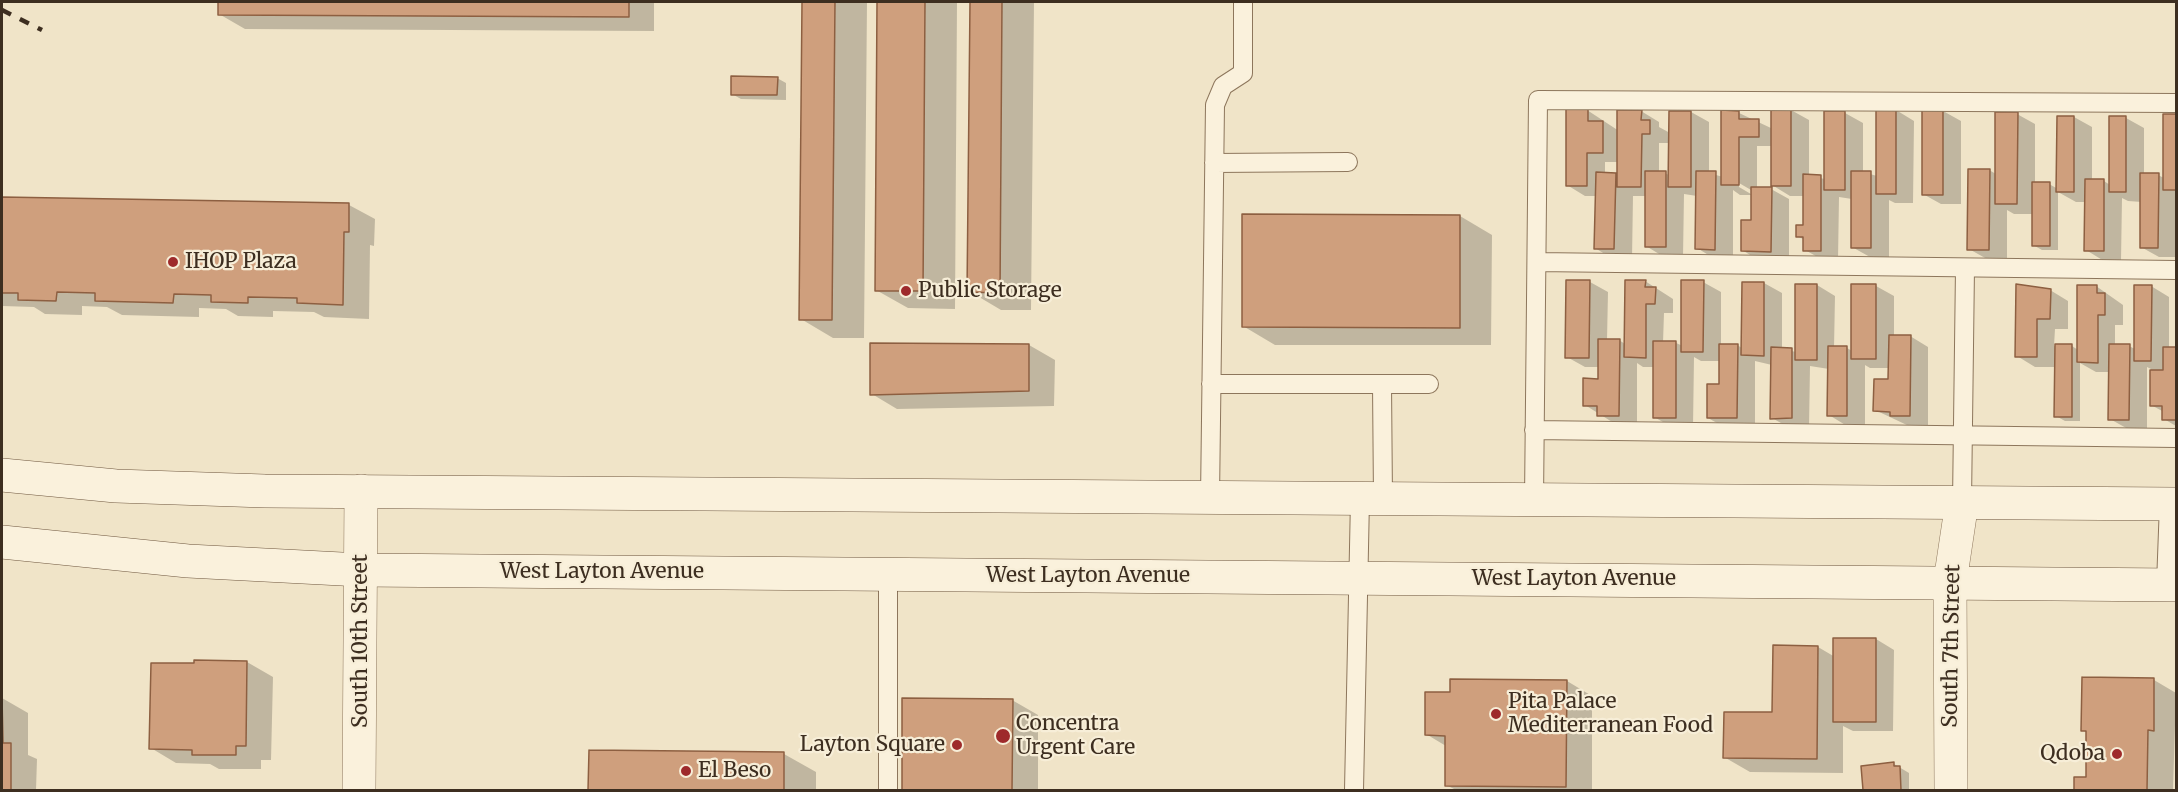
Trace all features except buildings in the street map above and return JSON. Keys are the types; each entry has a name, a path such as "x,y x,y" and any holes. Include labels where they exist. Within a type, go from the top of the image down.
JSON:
{"main road":[{"path":"2,475 116,486 361,491 2173,504"},
{"name":"South 10th Street","path":"359,790 361,491"},
{"name":"South 7th Street","path":"1951,790 1950,582 1962,502"},
{"name":"West Layton Avenue","path":"2,542 116,555 361,570 2171,585"}],"lane":[{"path":"1210,498 1215,105 1223,86 1243,73 1243,2"},
{"path":"1534,500 1538,100 2176,103"},
{"path":"1214,163 1348,162"},
{"path":"1537,262 2176,270"},
{"path":"1962,502 1965,268"},
{"path":"1211,384 1429,384"},
{"path":"1354,790 1358,578 1371,499 1382,384"},
{"path":"1534,430 2176,438"},
{"path":"2171,585 2173,504"},
{"path":"888,574 888,790"}],"railway":[{"path":"2,10 42,30"}],"place":[{"name":"IHOP Plaza","path":"173,262"},
{"name":"Public Storage","path":"906,291"},
{"name":"Pita Palace Mediterranean Food","path":"1496,714"},
{"name":"Concentra Urgent Care","path":"1003,736"},
{"name":"Layton Square","path":"957,745"},
{"name":"Qdoba","path":"2117,754"},
{"name":"El Beso","path":"686,771"}]}
